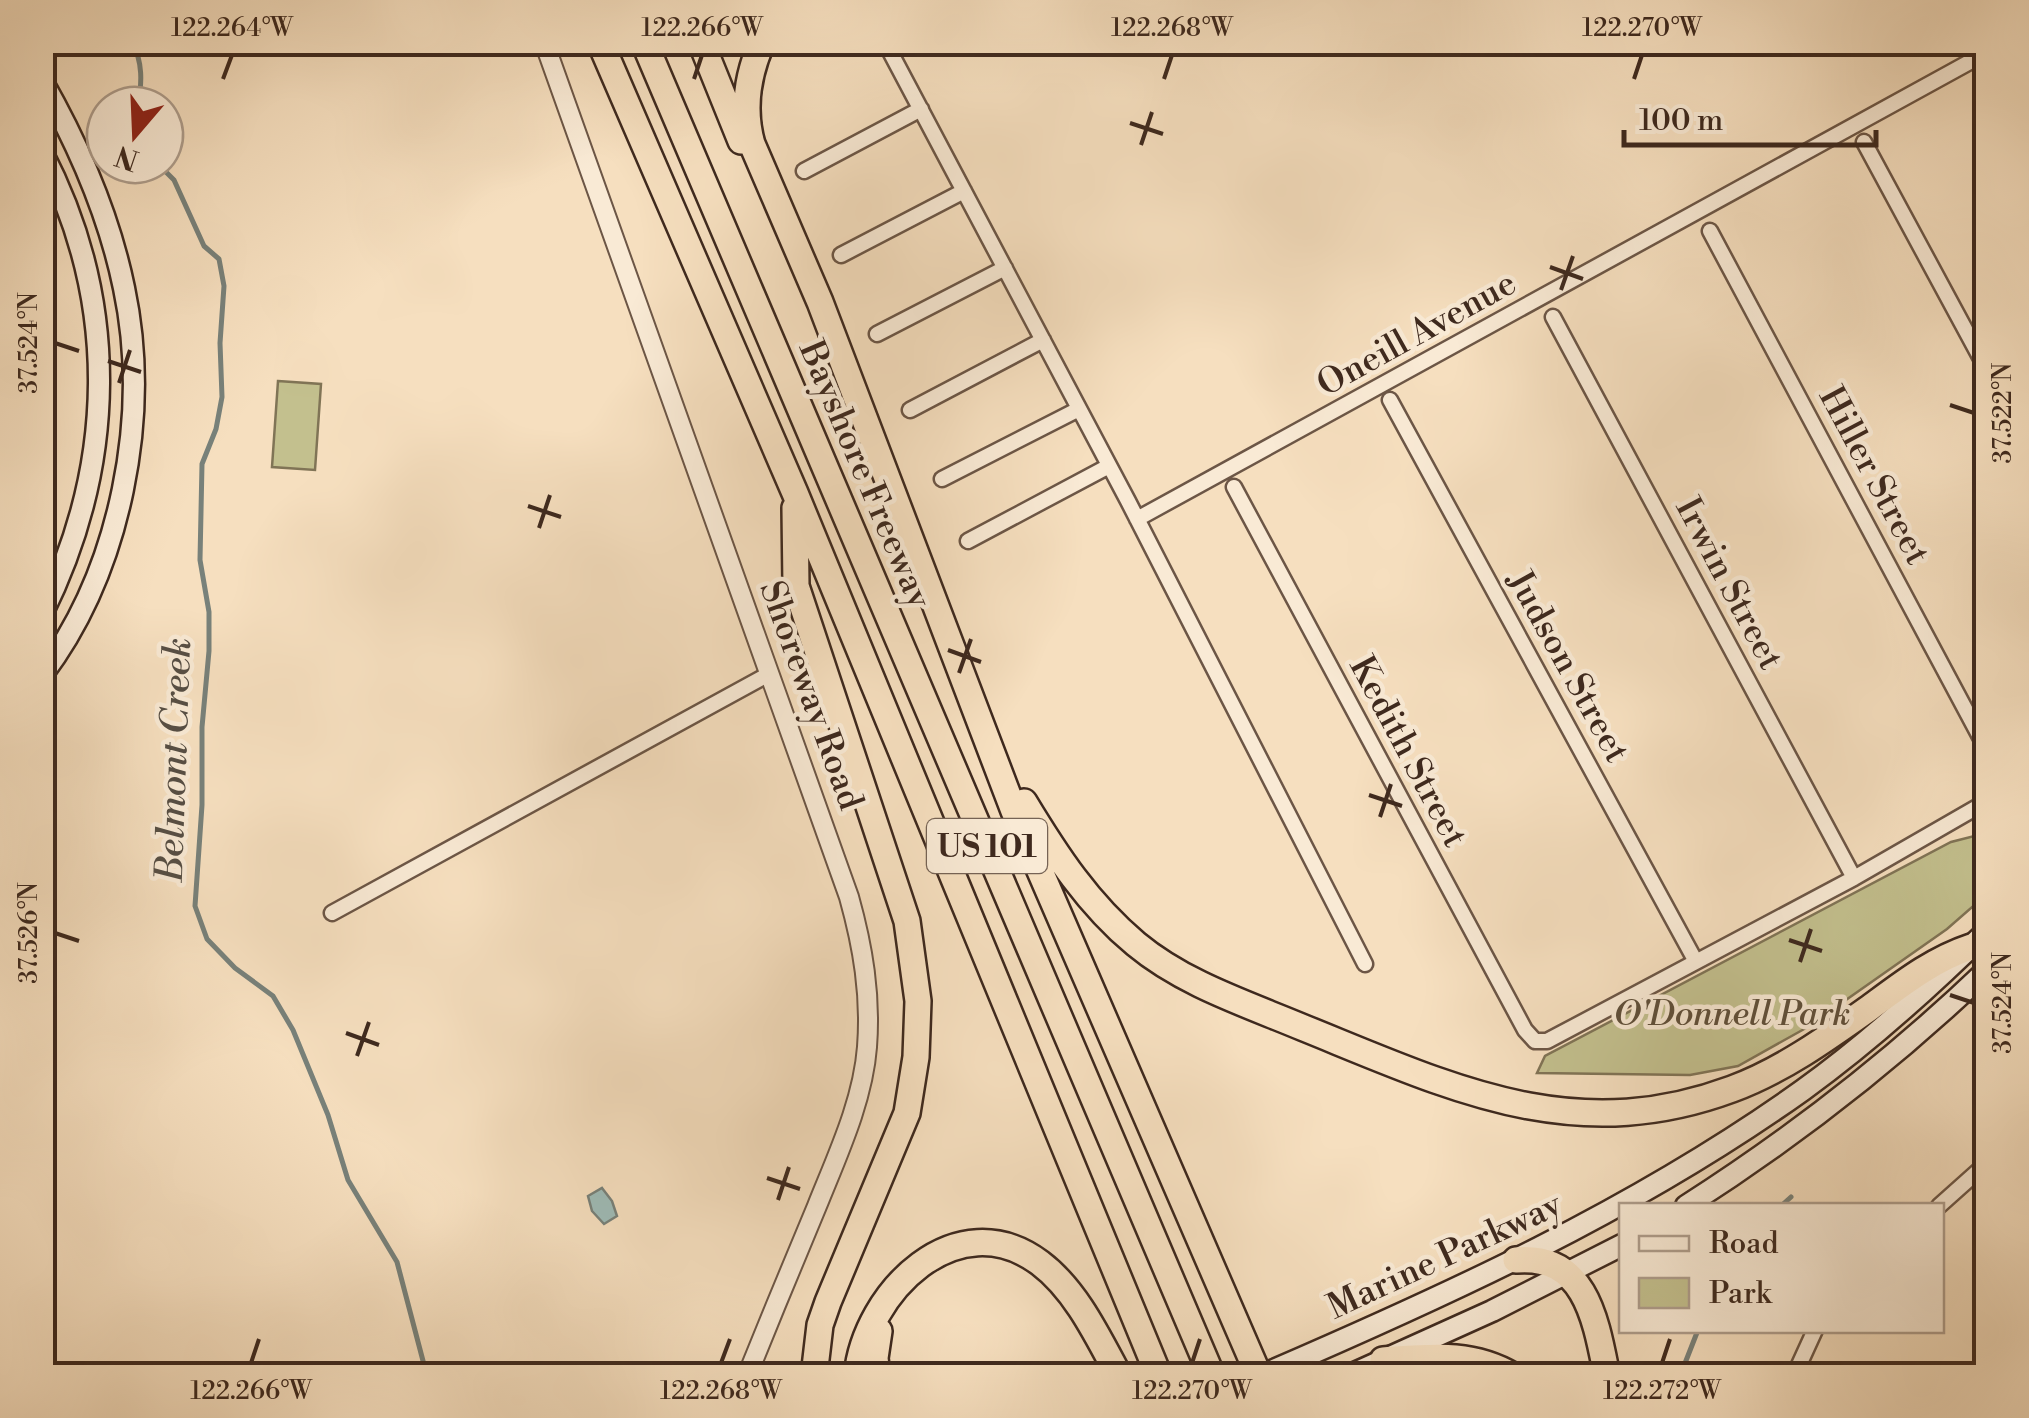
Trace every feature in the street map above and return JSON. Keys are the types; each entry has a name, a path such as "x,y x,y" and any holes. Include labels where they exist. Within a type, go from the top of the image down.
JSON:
{"highway":[{"name":"Bayshore Freeway","path":"600,42 795,494 1159,1376"},
{"name":"Bayshore Freeway","path":"644,42 1212,1376"},
{"path":"701,42 772,214 820,302"},
{"path":"762,42 749,79 746,124 820,302 1022,828 1259,1376"},
{"path":"795,494 796,586 907,921 918,1001 916,1057 906,1113 820,1324 814,1376"},
{"path":"992,747 1074,879 1115,924 1157,960 1286,1020 1445,1084 1506,1103 1553,1111 1624,1112 1662,1108 1734,1088 1832,1035 1943,956 1979,939"},
{"path":"857,1376 864,1336 887,1295 924,1260 969,1244 996,1245 1039,1262 1057,1278 1119,1376"},
{"path":"1516,1260 1546,1261 1570,1274 1585,1298 1608,1376"},
{"path":"877,1376 878,1338 889,1298 898,1284"},
{"path":"1383,1360 1463,1357 1489,1363 1512,1376"}],"main road":[{"path":"42,82 82,158 106,223 124,289 132,344 132,404 127,463 115,522 95,581 72,629 42,675"},
{"path":"42,152 75,233 92,295 99,346 100,402 84,513 42,614"},
{"name":"Marine Parkway","path":"1621,1203 1802,1091 1906,1008 1979,939"},
{"path":"1690,1203 1830,1106 1926,1027 1986,971"},
{"name":"Marine Parkway","path":"1259,1376 1516,1260 1619,1204"},
{"name":"Marine Parkway","path":"1348,1376 1570,1274 1619,1247"}],"street":[{"name":"Shoreway Road","path":"544,42 850,896 862,943 868,1032 854,1105 747,1376"},
{"path":"885,42 1110,466 1365,964"},
{"name":"Oneill Avenue","path":"1137,518 1986,54"},
{"path":"804,171 920,110"},
{"path":"1864,142 1986,368"},
{"path":"840,254 964,191"},
{"name":"Hiller Street","path":"1710,231 1986,748"},
{"path":"877,334 1005,268"},
{"name":"Irwin Street","path":"1553,317 1854,878"},
{"path":"910,410 1042,340"},
{"name":"Judson Street","path":"1390,400 1695,960"},
{"path":"942,479 1079,409"},
{"path":"968,541 1110,466"},
{"name":"Kedith Street","path":"1234,486 1525,1030 1535,1041 1548,1041 1695,960"},
{"path":"332,912 769,674"},
{"path":"1695,960 1854,878 1986,802"},
{"path":"1942,1203 1986,1164"},
{"path":"1794,1376 1814,1333"}],"green space":[{"path":"278,381 321,384 315,470 272,467"},
{"name":"O'Donnell Park","path":"1986,833 1986,895 1947,929 1806,1028 1738,1066 1690,1075 1537,1073 1545,1056 1951,842"}],"water":[{"path":"602,1188 617,1216 604,1224 592,1211 588,1196"}],"waterway":[{"name":"Belmont Creek","path":"132,42 138,57 140,85"},
{"name":"Belmont Creek","path":"176,185 204,246 219,259 224,286 222,397 216,429 202,464 200,560 209,612 209,651 195,906 207,939 235,968 273,996 293,1030 328,1115 348,1180 397,1262 427,1376"},
{"path":"1784,1203 1791,1197"},
{"path":"1680,1376 1697,1333"}]}
